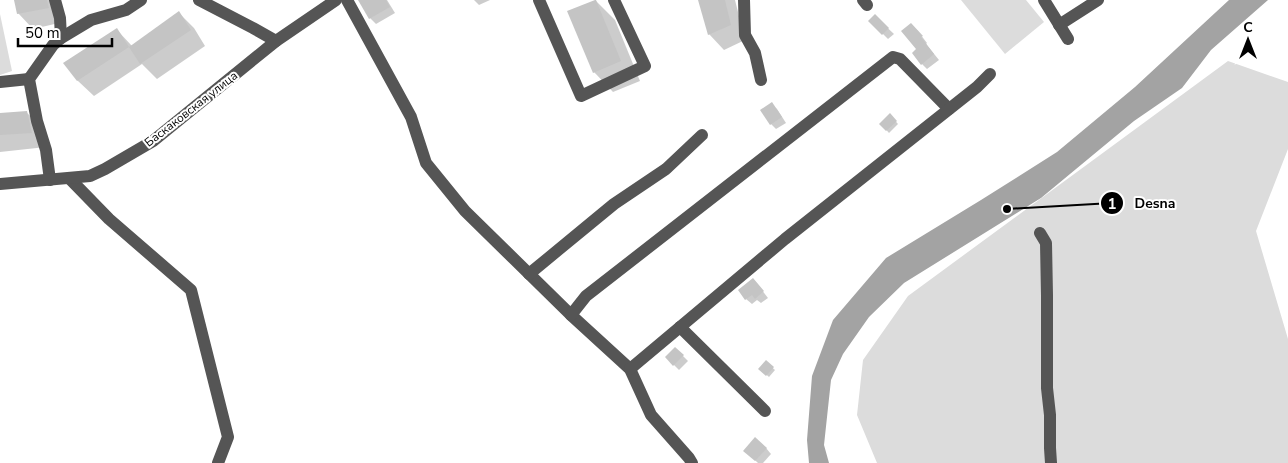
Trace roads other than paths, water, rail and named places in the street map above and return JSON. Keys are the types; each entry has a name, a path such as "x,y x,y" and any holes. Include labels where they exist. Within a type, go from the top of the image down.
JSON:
{"street":[{"path":"55,0 60,18 61,38"},
{"path":"50,180 46,150 37,121 29,79 61,38 91,20 126,10 141,0"},
{"path":"198,0 276,41"},
{"name":"Баскаковская улица","path":"0,184 70,179 98,173 153,141 276,41 336,0"},
{"path":"347,0 411,118 426,163 465,211 571,315 630,369 651,416 692,463"},
{"path":"543,1 581,96 645,66 614,0"},
{"path":"744,0 745,35 755,53 760,80"},
{"path":"1044,0 1068,39"},
{"path":"1059,25 1098,0"},
{"path":"571,315 586,296 893,58 900,59 949,110"},
{"path":"630,369 785,239 949,110 990,74"},
{"path":"0,82 29,79"},
{"path":"529,274 614,204 666,169 702,135"},
{"path":"70,179 110,219 191,290 228,437 218,463"},
{"path":"1040,233 1046,243 1048,295 1046,388 1050,416 1051,463"},
{"path":"680,327 765,412"}],"place":[{"name":"Desna","path":"1007,209"}]}
